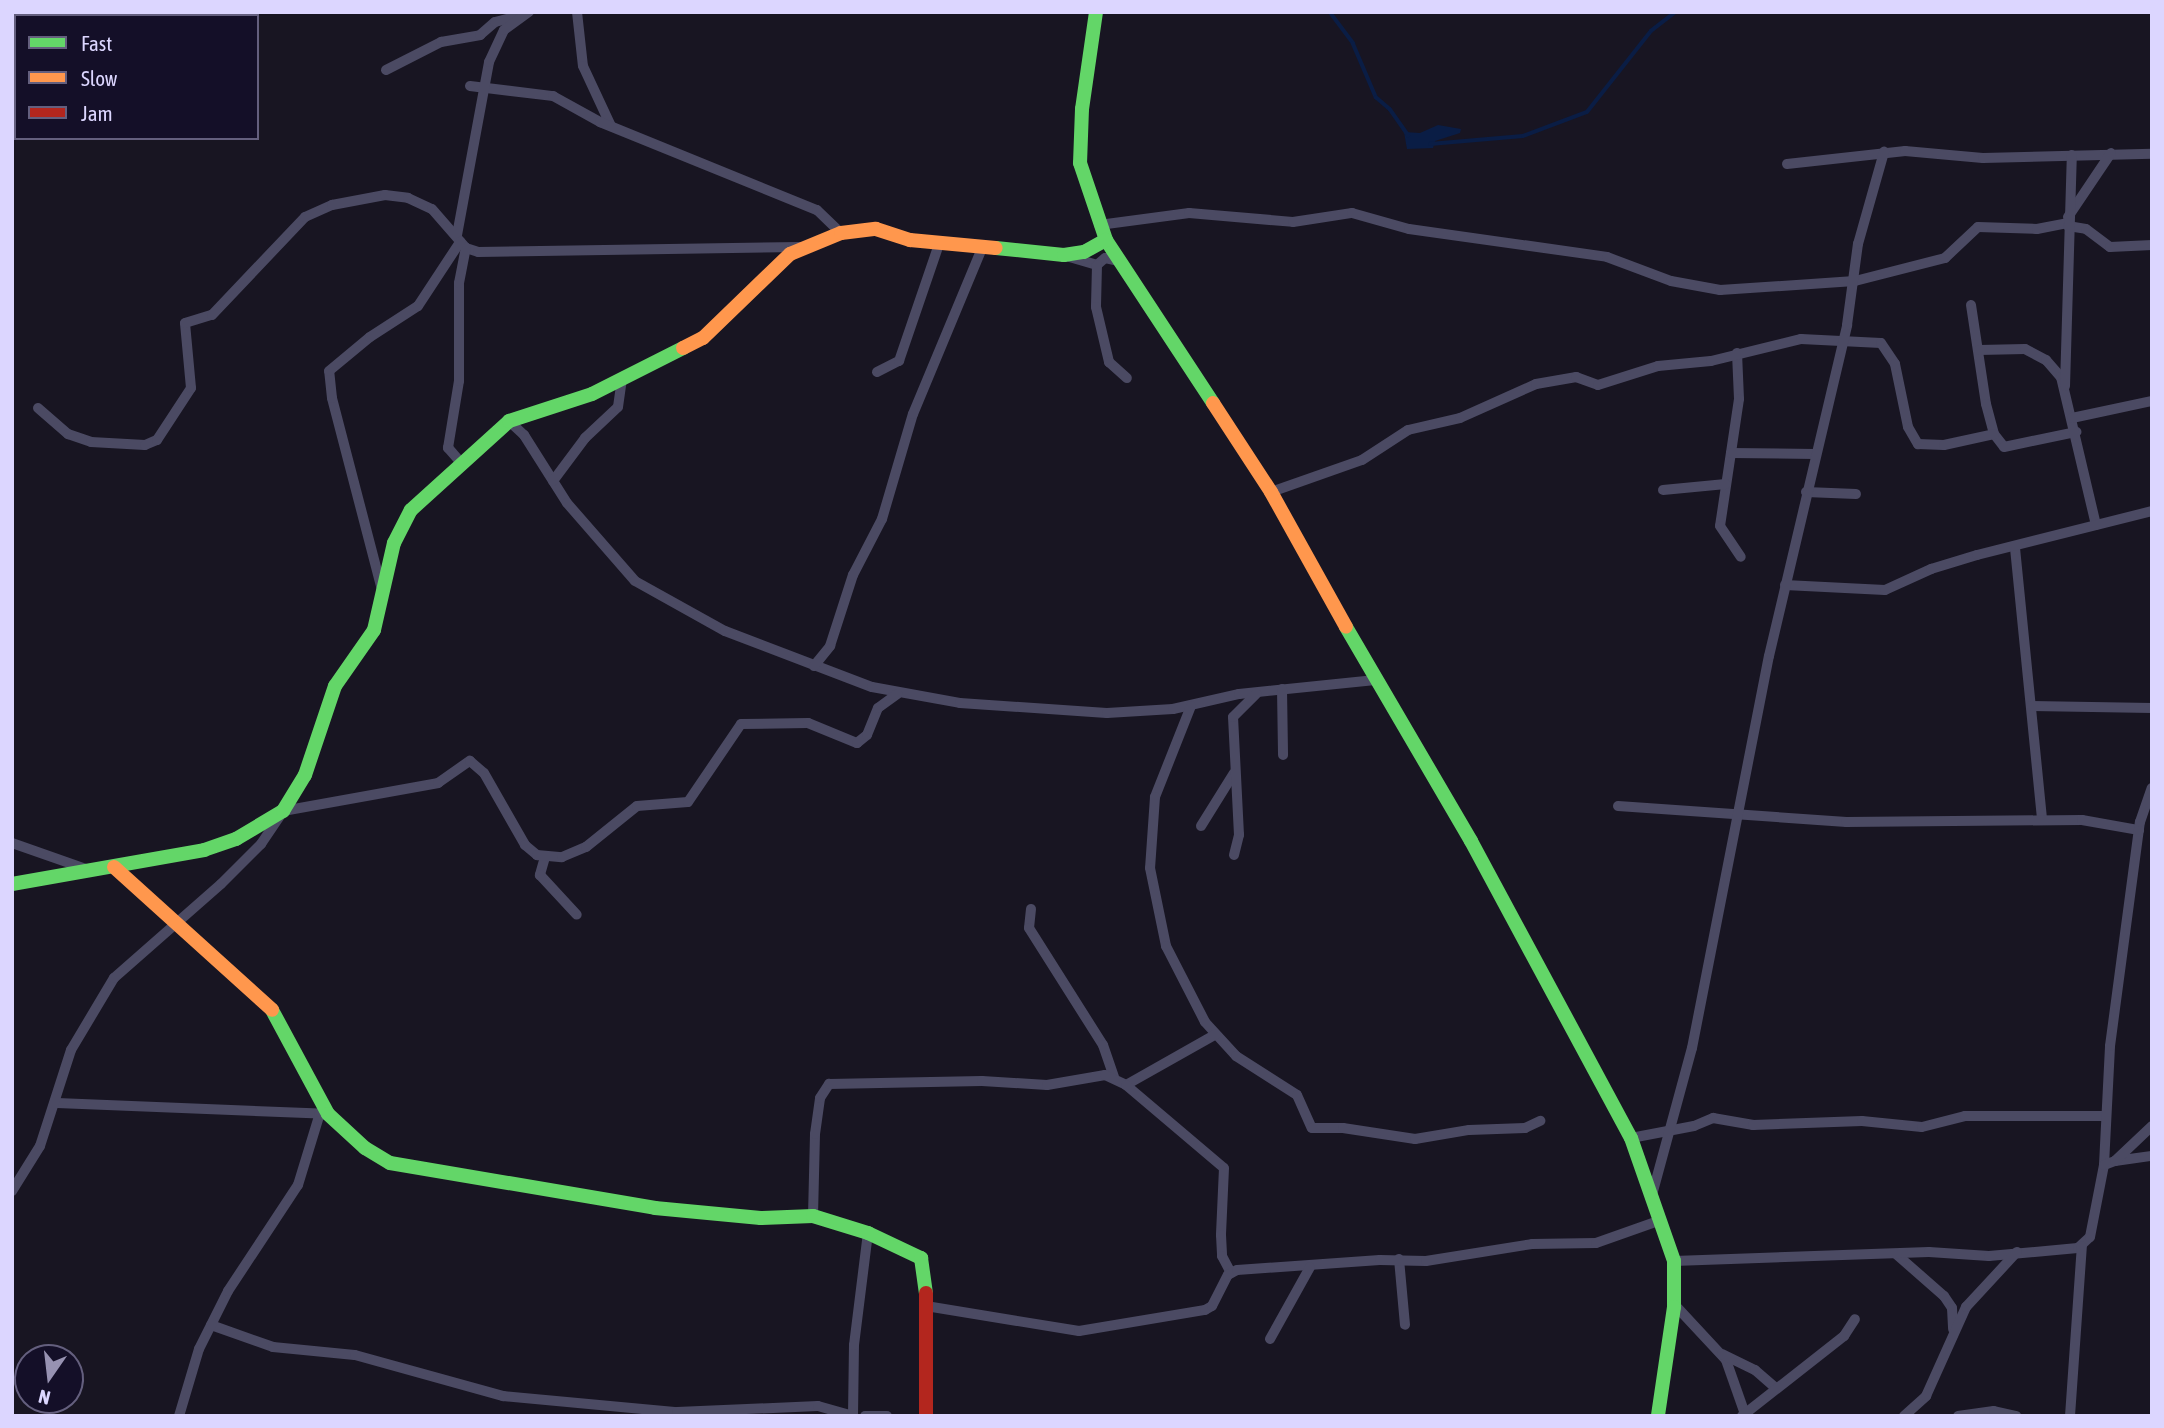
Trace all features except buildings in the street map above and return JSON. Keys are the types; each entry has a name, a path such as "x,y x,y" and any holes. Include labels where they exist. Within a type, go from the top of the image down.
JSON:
{"street":[{"path":"576,12 580,57 611,126"},
{"path":"1096,12 1079,147 1083,179 1106,240 1271,492 1376,680 1471,841 1631,1138 1674,1261 1674,1304 1658,1416"},
{"path":"386,70 436,44 480,35 495,22 527,13"},
{"path":"463,465 448,448 459,381 461,242 483,87 493,49 504,30 527,13"},
{"path":"470,86 553,96 611,126 817,210 841,233"},
{"path":"1652,1195 1692,1048 1785,585 1855,281 1854,259 1884,152"},
{"path":"1787,164 1884,152 1983,158 2152,154"},
{"path":"2068,222 2111,153"},
{"path":"2072,155 2068,222 2072,266 2065,386 2091,517 2096,525"},
{"path":"38,408 68,434 82,440 145,445 157,440 191,388 186,323 212,315 252,268 313,210 396,195 432,209 461,242 478,252 805,247"},
{"path":"1100,225 1189,213 1293,222 1352,213 1409,229 1543,251 1607,257 1709,290 1855,281 1945,258 1979,227 2037,229 2068,222 2086,229 2110,247 2152,245"},
{"path":"12,1191 35,1156 57,1102 71,1050 114,978 261,844 305,775 335,686 374,630 394,543 411,510 509,421 622,379 703,338 790,254 841,233 876,229 939,244 1064,255 1084,253 1106,240"},
{"path":"383,593 332,398 329,371 370,337 418,306 461,242"},
{"path":"877,372 899,361 939,244"},
{"path":"814,666 830,646 853,575 882,519 912,414 982,248"},
{"path":"1064,255 1097,265"},
{"path":"1119,261 1105,258 1097,265 1096,307 1109,362 1127,378"},
{"path":"1971,305 1994,434 2008,448 2076,432"},
{"path":"1271,492 1355,463 1408,430 1460,418 1536,383 1576,377 1598,385 1643,369 1710,361 1793,340 1842,342 1865,339 1881,343 1895,364 1908,427 1918,444 1944,445 1994,434"},
{"path":"1979,350 2008,347 2037,353 2065,386"},
{"path":"1737,353 1738,399 1721,531 1741,557"},
{"path":"553,481 585,438 618,407 622,379"},
{"path":"2072,418 2152,401"},
{"path":"509,421 524,435 553,481 642,587 725,631 814,666 897,694 1036,712 1107,713 1191,706 1259,692 1376,680"},
{"path":"1731,453 1815,454"},
{"path":"1663,491 1726,484"},
{"path":"1806,492 1856,494"},
{"path":"1785,585 1885,590 1931,569 2152,511"},
{"path":"2015,548 2042,819"},
{"path":"1282,690 1283,755"},
{"path":"1234,855 1238,835 1233,717 1259,692"},
{"path":"12,884 204,850 236,839 283,811 438,783 470,761 484,772 525,845 545,857 575,854 637,806 688,802 741,724 808,723 856,743 867,735 878,709 897,694"},
{"path":"1191,706 1156,797 1150,868 1170,956 1197,1009 1216,1034 1236,1056 1297,1095 1312,1128 1343,1128 1415,1139 1469,1130 1525,1128 1540,1121"},
{"path":"2031,706 2152,708"},
{"path":"1201,826 1234,773"},
{"path":"2070,1416 2082,1247 2090,1237 2104,1165 2104,1116 2140,830 2152,788"},
{"path":"1618,806 1883,822 2082,820 2140,830"},
{"path":"12,843 92,871"},
{"path":"545,857 540,875 577,915"},
{"path":"114,867 271,1009 324,1114 378,1157 415,1170 557,1188 655,1208 761,1218 813,1216 869,1233 921,1258 926,1306 926,1416"},
{"path":"1031,909 1029,928 1103,1045 1114,1077"},
{"path":"1126,1085 1216,1034"},
{"path":"813,1216 815,1134 820,1098 829,1084 982,1081 1047,1085 1095,1076 1114,1077 1224,1168 1222,1256 1231,1273"},
{"path":"57,1102 324,1114"},
{"path":"179,1416 190,1371 211,1325 248,1257 298,1185 324,1114"},
{"path":"1631,1138 1724,1117 1754,1125 1862,1121 1922,1127 1965,1116 2104,1116"},
{"path":"2115,1161 2152,1126"},
{"path":"2104,1165 2152,1156"},
{"path":"1231,1273 1399,1259 1426,1261 1532,1244 1596,1243 1661,1220"},
{"path":"211,1325 273,1347 390,1362 503,1396 677,1412 810,1406 853,1416 854,1345 869,1233"},
{"path":"1674,1261 1754,1255 2017,1252 2082,1247"},
{"path":"1911,1416 1920,1404 1966,1307 2017,1252"},
{"path":"1896,1254 1944,1296 1952,1308 1953,1331"},
{"path":"1399,1259 1405,1325"},
{"path":"1270,1339 1310,1267"},
{"path":"926,1306 1079,1331 1205,1310 1212,1306 1231,1273"},
{"path":"1674,1304 1720,1353 1736,1380 1743,1415 1844,1336 1855,1319"},
{"path":"1720,1353 1755,1370 1776,1388"},
{"path":"1904,1416 1920,1404"},
{"path":"1958,1416 1994,1411 2016,1416"},
{"path":"865,1416 887,1416"}],"water":[{"path":"1438,125 1461,129 1460,133 1435,141 1433,148 1407,149 1404,132 1420,133"}],"waterway":[{"path":"1330,12 1353,43 1376,97 1390,109 1408,135"},
{"path":"1430,144 1523,136 1587,112 1651,31 1675,12"}],"traffic: fast":[{"path":"1096,12 1082,109 1080,163 1106,240 1213,403"},
{"path":"996,248 1064,255 1084,252 1106,240"},
{"path":"12,884 204,850 236,839 283,811 305,775 335,686 374,630 394,543 411,510 509,421 592,394 683,348"},
{"path":"1346,627 1471,841 1631,1138 1674,1261 1674,1307 1658,1416"},
{"path":"272,1010 328,1114 365,1148 390,1163 655,1208 761,1218 813,1216 868,1233 921,1258 926,1293"}],"traffic: slow":[{"path":"683,348 703,338 790,254 841,233 876,229 910,240 996,248"},
{"path":"1213,403 1271,492 1346,627"},
{"path":"114,867 272,1010"}],"traffic: jam":[{"path":"926,1293 926,1416"}]}
